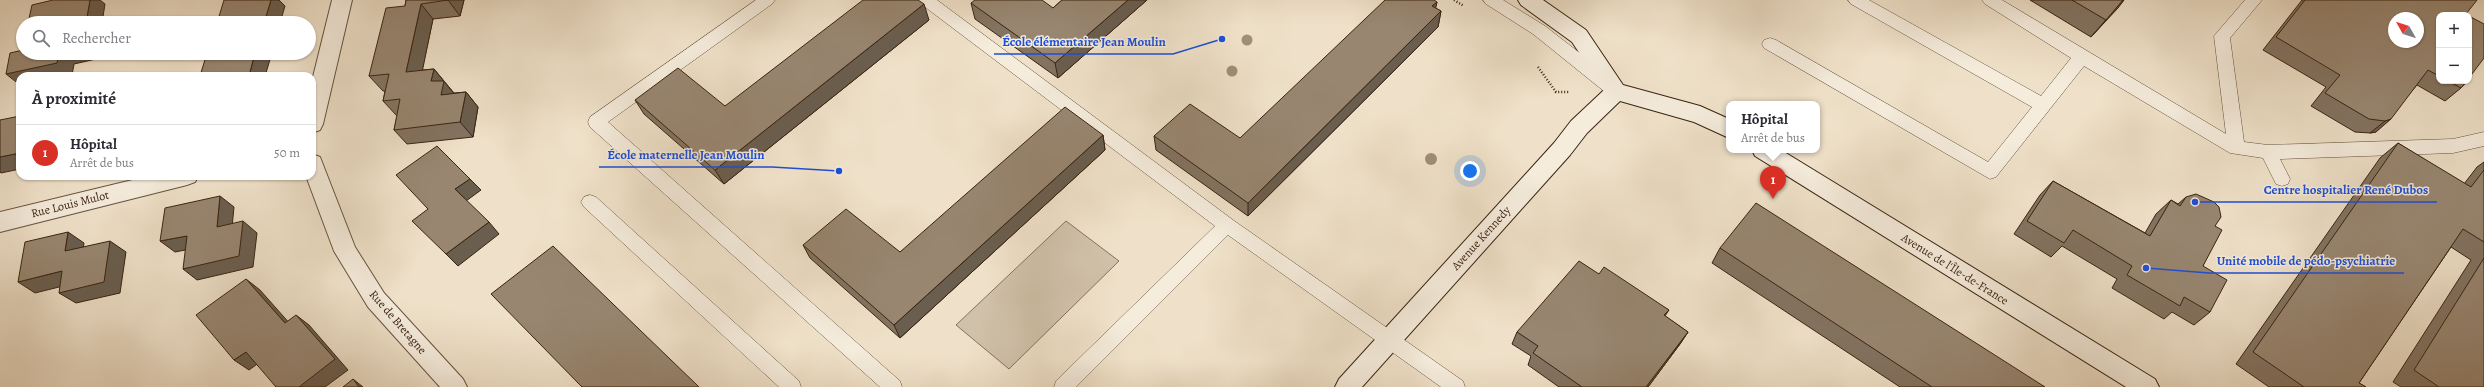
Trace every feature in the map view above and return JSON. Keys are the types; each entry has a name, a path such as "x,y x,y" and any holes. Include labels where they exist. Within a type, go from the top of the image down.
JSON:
{"street":[{"path":"316,107 342,0"},
{"path":"1528,0 1579,36 1616,91 1700,115 1726,128"},
{"name":"Avenue Kennedy","path":"1347,387 1562,149 1579,127 1616,91"},
{"name":"Avenue de l'Île-de-France","path":"1768,153 2146,387"},
{"name":"Rue de Bretagne","path":"316,174 345,251 376,300 455,387"},
{"name":"Rue Louis Mulot","path":"0,222 171,180"}],"lane":[{"path":"767,0 596,122 893,387"},
{"path":"926,0 1228,225 1456,387"},
{"path":"1491,0 1539,30 1616,91"},
{"path":"1856,0 2042,105"},
{"path":"1990,0 2082,57 2236,148 2268,152 2453,146 2484,139"},
{"path":"2236,148 2222,36 2254,0"},
{"path":"1770,44 1990,172 2042,105 2082,57"},
{"path":"2268,152 2282,178"},
{"path":"590,202 792,387"},
{"path":"1064,387 1228,225"}],"shaded area":[{"path":"1066,221 1119,261 1009,369 956,325"}],"building":[{"path":"53,0 90,0 87,16 30,16 32,5"},
{"path":"224,0 271,0 266,16 219,16"},
{"path":"406,0 448,0 421,4 406,72 434,69 431,81 444,81 441,95 466,92 460,122 394,130 400,99 383,101 389,74 369,76 386,8 405,6"},
{"path":"863,0 918,0 924,4 715,170 635,100 678,68 725,106"},
{"path":"975,0 1042,0 1053,8 1062,0 1128,0 1055,63 971,3"},
{"path":"1385,0 1434,0 1437,2 1432,6 1441,11 1248,203 1154,136 1190,104 1240,138"},
{"path":"2072,0 2123,0 2106,20"},
{"path":"2305,0 2477,0 2468,12 2436,12 2436,74 2428,70 2391,119 2385,121 2369,119 2325,93 2340,75 2276,37"},
{"path":"2472,18 2484,24 2484,58 2472,74"},
{"path":"16,52 16,60 58,60 57,63 6,74 10,53"},
{"path":"205,60 253,60 250,72 201,72"},
{"path":"2454,84 2464,84 2461,88"},
{"path":"1065,107 1103,135 894,325 803,245 846,209 900,252"},
{"path":"16,117 16,154 0,157 0,120"},
{"path":"2398,143 2471,187 2484,170 2484,242 2463,229 2359,383 2366,387 2304,387 2253,352"},
{"path":"437,146 470,179 455,189 489,222 446,254 412,221 428,209 396,175"},
{"path":"2053,181 2150,236 2171,200 2180,206 2186,197 2196,194 2214,202 2219,207 2221,217 2215,226 2222,230 2203,266 2227,280 2210,312 2184,297 2180,306 2127,275 2132,266 2073,230 2064,243 2027,221"},
{"path":"220,196 217,227 243,221 239,256 183,269 187,236 160,241 165,208"},
{"path":"1756,203 2045,387 1932,387 1720,248"},
{"path":"68,232 65,251 110,241 104,282 59,293 62,271 18,282 25,242"},
{"path":"553,246 699,387 582,387 491,294"},
{"path":"2484,258 2484,387 2439,387 2414,370"},
{"path":"1579,261 1599,274 1604,267 1669,310 1664,315 1688,332 1646,387 1582,387 1533,353 1538,346 1517,332"},
{"path":"246,279 285,323 296,315 335,359 299,387 276,387 246,352 234,360 196,315"},
{"path":"353,379 359,387 343,387"}],"place":[{"name":"École élémentaire Jean Moulin","path":"1222,39"},
{"name":"École maternelle Jean Moulin","path":"839,171"},
{"name":"Hôpital","path":"1773,199"},
{"name":"Centre hospitalier René Dubos","path":"2195,202"},
{"name":"Unité mobile de pédo-psychiatrie","path":"2146,268"}]}
